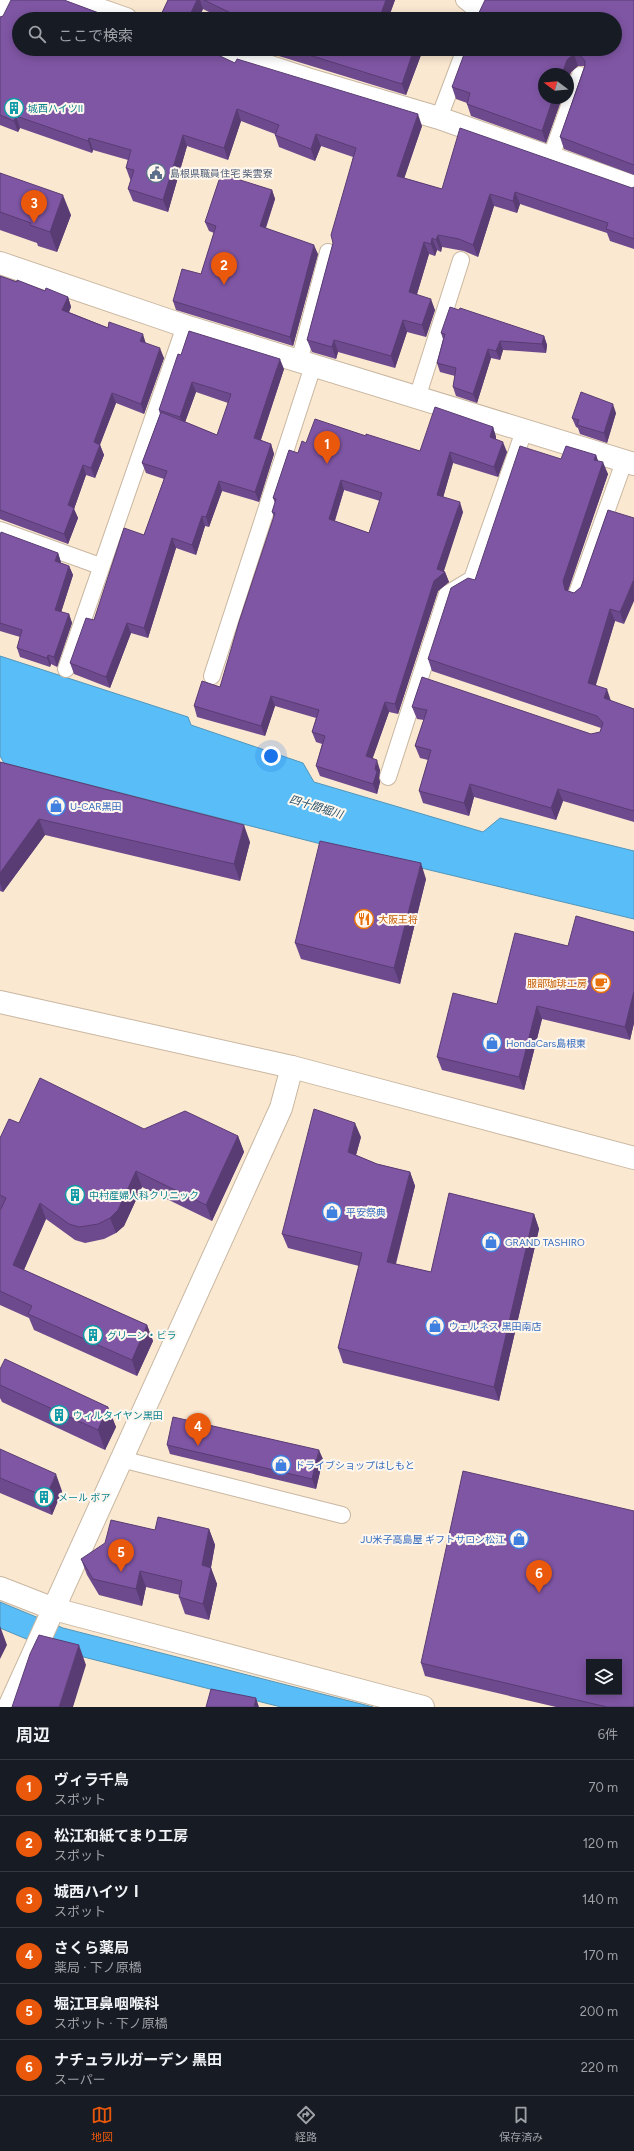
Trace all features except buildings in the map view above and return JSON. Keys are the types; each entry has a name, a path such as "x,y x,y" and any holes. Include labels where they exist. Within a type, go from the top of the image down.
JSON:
{"street":[{"path":"0,18 8,0"},
{"path":"72,0 106,12"},
{"path":"237,56 307,79 439,118 634,187"},
{"path":"0,263 185,326 629,463"},
{"path":"0,1002 292,1067 634,1158"},
{"path":"9,1707 281,1108 292,1067"},
{"path":"0,1588 51,1614 422,1707"}],"lane":[{"path":"464,0 480,10"},
{"path":"439,118 462,56"},
{"path":"551,157 580,75"},
{"path":"212,676 306,364 328,252"},
{"path":"417,398 461,260"},
{"path":"66,669 100,566 185,326"},
{"path":"388,777 428,679 447,594 472,580 524,431"},
{"path":"576,596 629,463"},
{"path":"0,530 100,566"},
{"path":"121,1460 342,1515"}],"water":[{"name":"四十間堀川","path":"0,656 188,717 191,725 303,763 314,782 483,832 500,818 634,851 634,919 321,844 4,763 0,756"},
{"path":"0,1602 63,1628 373,1707 281,1707 48,1648 0,1628"}],"place":[{"name":"城西ハイツII","path":"14,108"},
{"name":"島根県職員住宅 柴雲寮","path":"156,173"},
{"name":"城西ハイツⅠ","path":"34,223"},
{"name":"松江和紙てまり工房","path":"224,285"},
{"name":"ヴィラ千鳥","path":"327,464"},
{"name":"U-CAR黒田","path":"56,806"},
{"name":"大阪王将","path":"364,919"},
{"name":"服部珈琲工房","path":"601,983"},
{"name":"HondaCars島根東","path":"492,1043"},
{"name":"中村産婦人科クリニック","path":"75,1195"},
{"name":"平安祭典","path":"332,1212"},
{"name":"GRAND TASHIRO","path":"491,1242"},
{"name":"ウェルネス 黒田南店","path":"435,1326"},
{"name":"グリーン・ビラ","path":"93,1335"},
{"name":"ウィルタイヤン黒田","path":"59,1415"},
{"name":"さくら薬局","path":"198,1446"},
{"name":"ドライブショップはしもと","path":"281,1465"},
{"name":"メール ボア","path":"44,1497"},
{"name":"JU米子高島屋 ギフトサロン松江","path":"519,1539"},
{"name":"堀江耳鼻咽喉科","path":"121,1572"},
{"name":"ナチュラルガーデン 黒田","path":"539,1593"}]}
